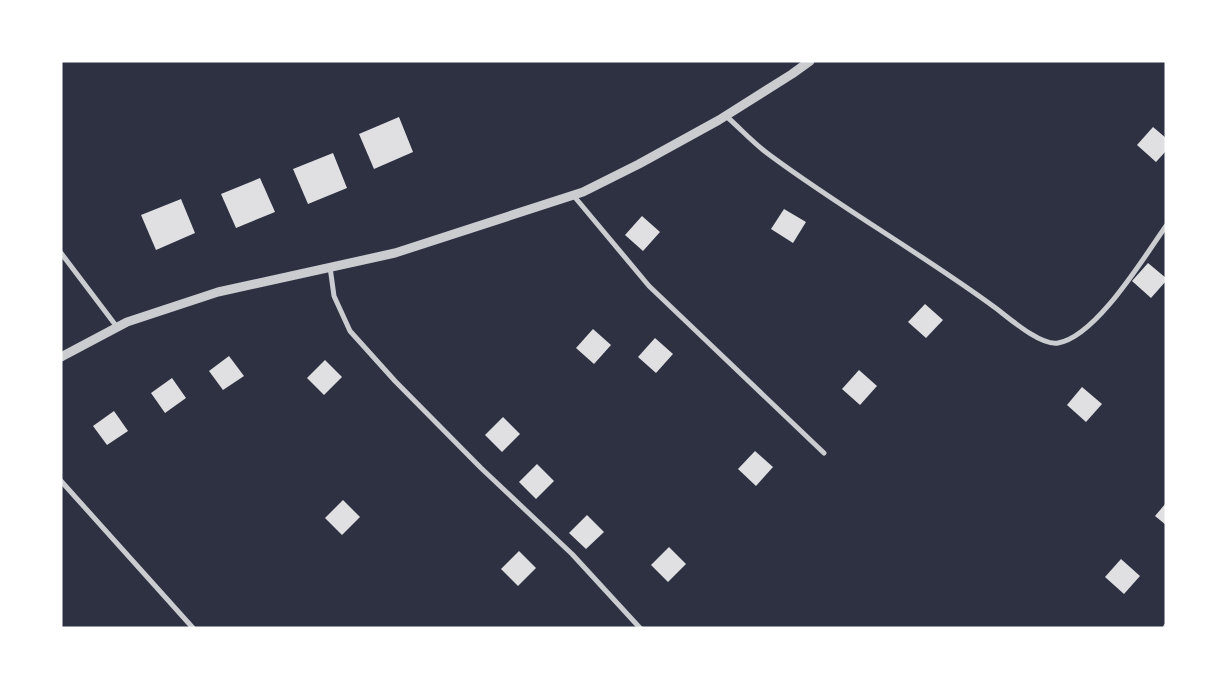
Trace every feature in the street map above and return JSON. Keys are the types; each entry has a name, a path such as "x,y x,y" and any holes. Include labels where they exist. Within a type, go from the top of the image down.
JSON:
{"street":[{"path":"61,357 127,322 218,292 395,252 573,195 639,164 726,116 810,61"},
{"path":"726,116 770,155 802,178 972,290 1035,338 1057,344 1078,335 1103,314 1166,226"},
{"path":"573,195 649,286 824,453"},
{"path":"61,253 117,328"},
{"path":"330,267 334,296 350,331 407,394 480,468 572,554 640,628"},
{"path":"61,480 193,628"}],"building":[{"path":"399,117 413,152 374,169 359,134"},
{"path":"1153,127 1166,138 1166,151 1156,162 1137,145"},
{"path":"333,153 347,188 308,204 293,169"},
{"path":"260,178 275,212 236,228 221,194"},
{"path":"181,199 195,233 156,250 141,215"},
{"path":"784,209 806,222 793,243 771,229"},
{"path":"642,216 660,232 643,251 625,235"},
{"path":"1148,263 1166,278 1166,281 1151,298 1132,281"},
{"path":"925,304 943,320 926,338 908,322"},
{"path":"593,329 611,345 594,364 576,348"},
{"path":"655,338 673,354 656,373 638,357"},
{"path":"229,356 244,376 223,390 209,371"},
{"path":"325,360 342,377 324,395 307,378"},
{"path":"859,370 877,386 860,405 842,389"},
{"path":"172,378 186,398 165,413 151,393"},
{"path":"1082,387 1102,404 1086,422 1067,405"},
{"path":"114,411 128,431 107,445 93,426"},
{"path":"503,417 520,434 502,452 485,435"},
{"path":"755,451 773,467 756,486 738,469"},
{"path":"537,464 554,481 536,499 519,482"},
{"path":"343,500 360,517 342,535 325,518"},
{"path":"1166,503 1166,525 1155,516"},
{"path":"587,515 604,532 586,549 569,533"},
{"path":"669,547 686,564 668,582 651,565"},
{"path":"519,551 536,568 518,586 501,569"},
{"path":"1121,559 1140,576 1124,594 1105,577"}]}
